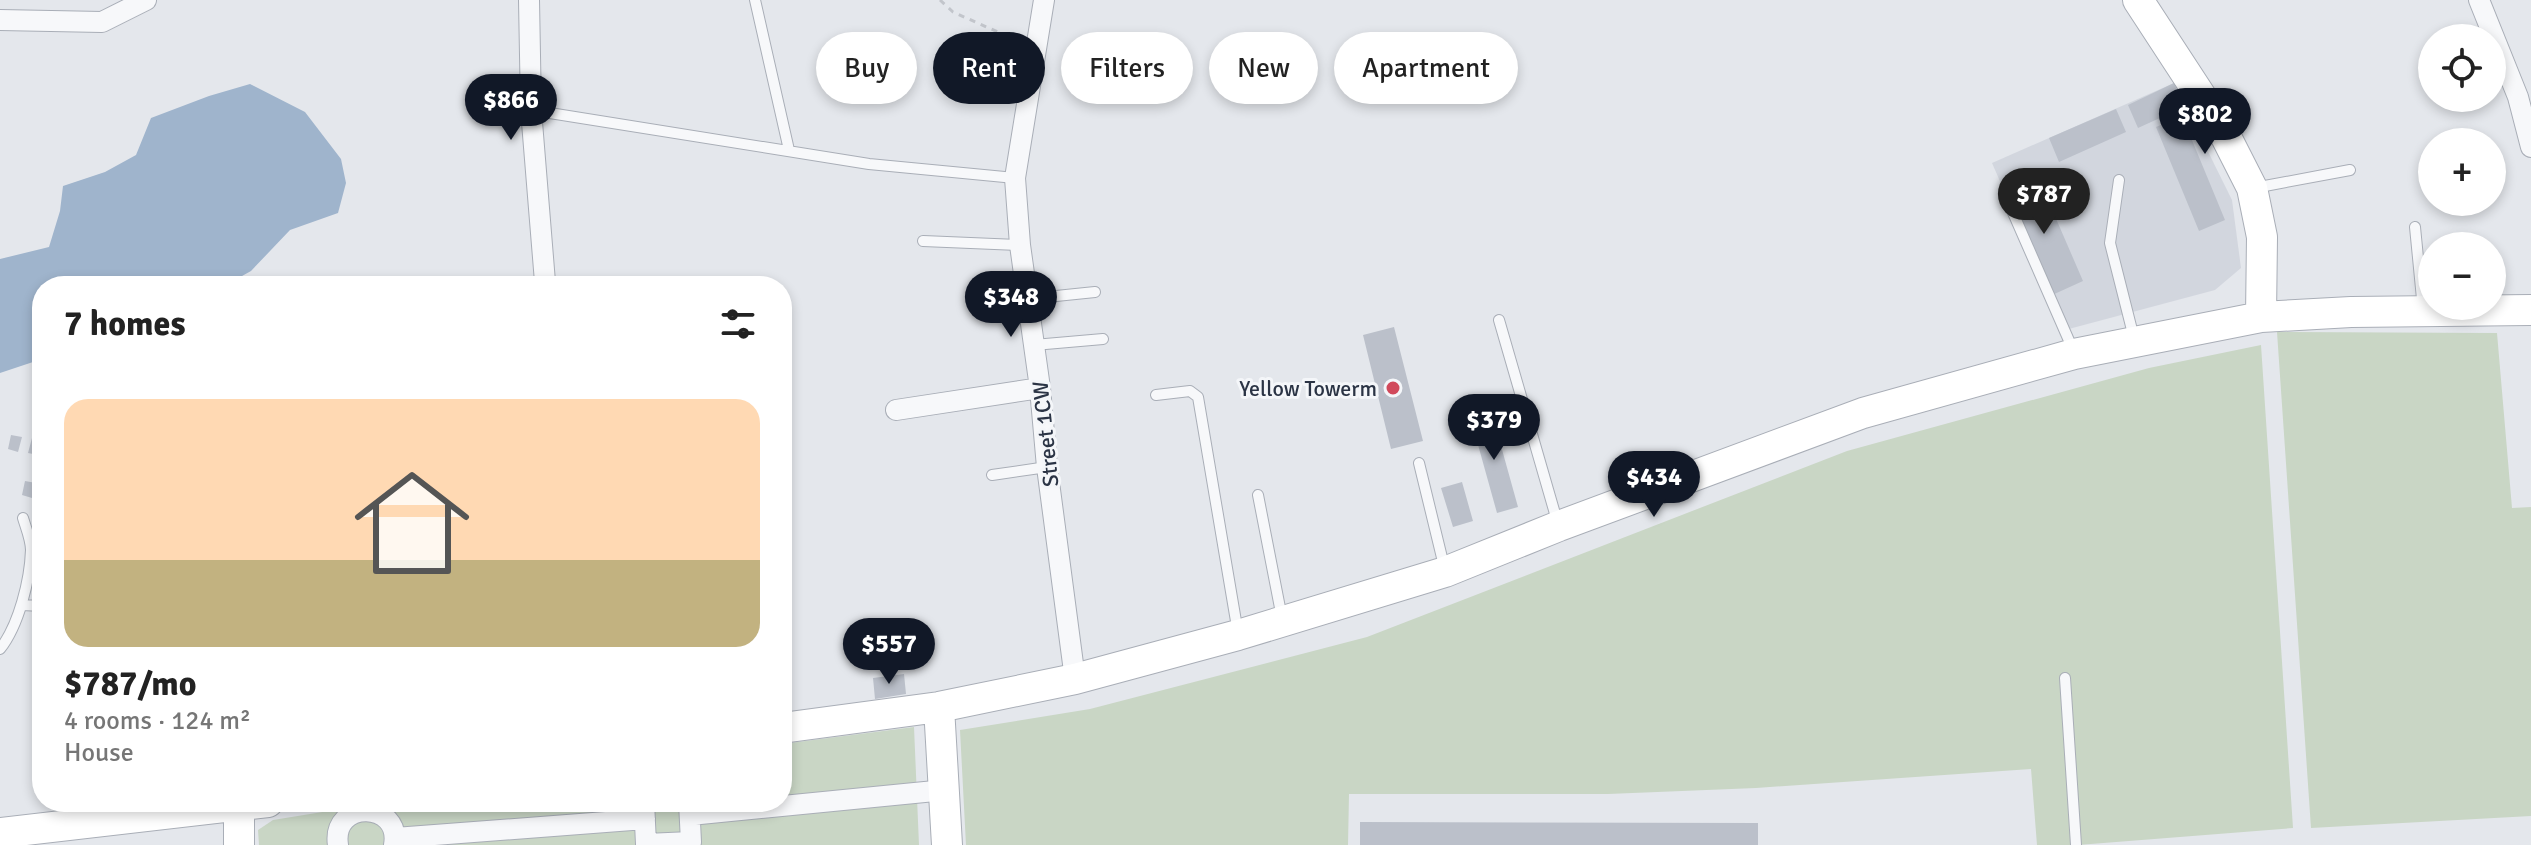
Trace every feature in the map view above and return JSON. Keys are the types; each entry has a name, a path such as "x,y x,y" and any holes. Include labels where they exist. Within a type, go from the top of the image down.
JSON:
{"street":[{"path":"0,20 102,22 146,0"},
{"path":"529,0 531,110 543,276"},
{"name":"Street 1CW","path":"1039,32 1044,0"},
{"path":"2138,0 2221,127 2252,188 2262,237 2261,317"},
{"path":"2479,0 2525,95 2531,147"},
{"name":"Street 1CW","path":"1027,104 1015,178 1020,245 1075,679"},
{"path":"2506,310 2531,310"},
{"path":"792,727 939,707 1075,679 1238,635 1445,572 1559,526 1863,413 2074,354 2261,317 2418,311"},
{"path":"896,410 1040,388"},
{"path":"939,707 947,845"},
{"path":"792,801 945,790"},
{"path":"0,833 184,812"},
{"path":"239,845 251,812"},
{"path":"338,845 338,833 346,818 354,812"},
{"path":"377,812 386,818 395,842 628,812"},
{"path":"644,812 646,844 667,844 691,842 689,812"}],"lane":[{"path":"755,0 789,150"},
{"path":"531,110 869,164 1015,178"},
{"path":"2252,188 2350,170"},
{"path":"2119,180 2110,243 2134,341"},
{"path":"2007,199 2074,354"},
{"path":"2415,227 2418,258"},
{"path":"923,241 1020,245"},
{"path":"1027,299 1095,292"},
{"path":"1499,320 1559,526"},
{"path":"1034,345 1103,339"},
{"path":"1156,395 1190,391 1198,397 1238,635"},
{"path":"1419,463 1445,572"},
{"path":"992,475 1047,467"},
{"path":"1258,495 1283,619"},
{"path":"23,518 32,539"},
{"path":"0,649 8,639 22,605 32,564"},
{"path":"22,605 32,606"},
{"path":"2065,678 2076,845"}],"path":[{"path":"940,0 953,12 998,32"}],"shaded area":[{"path":"2174,83 2232,200 2241,268 2215,290 2065,330 1992,163"}],"green space":[{"path":"2277,332 2497,333 2512,508 2531,507 2531,816 2311,828"},
{"path":"2261,345 2293,828 2078,845 2037,845 2031,769 1756,788 1608,794 1349,794 1348,845 966,845 960,730 1090,709 1367,637 1847,451 2149,368"},
{"path":"914,727 919,845 259,845 258,830 273,820 322,812 792,812 792,743"}],"water":[{"path":"250,84 305,112 341,159 346,183 338,213 290,230 251,271 242,276 32,276 32,362 0,373 0,259 49,247 60,211 63,186 105,172 136,155 151,118"}],"building":[{"path":"2174,83 2184,107 2138,128 2128,105"},
{"path":"2116,109 2126,132 2059,162 2049,138"},
{"path":"2182,116 2225,220 2199,231 2156,127"},
{"path":"2038,177 2083,281 2050,296 2005,192"},
{"name":"Yellow Towerm","path":"1394,327 1423,441 1391,449 1363,335"},
{"path":"1491,410 1518,507 1497,513 1470,416"},
{"path":"11,435 22,437 18,452 8,449"},
{"path":"25,481 32,482 32,498 22,495"},
{"path":"1462,482 1473,521 1453,527 1441,488"},
{"path":"904,674 906,694 875,699 873,678"},
{"path":"1360,822 1758,823 1758,845 1360,845"}],"place":[{"name":"Yellow Towerm","path":"1393,388"}]}
